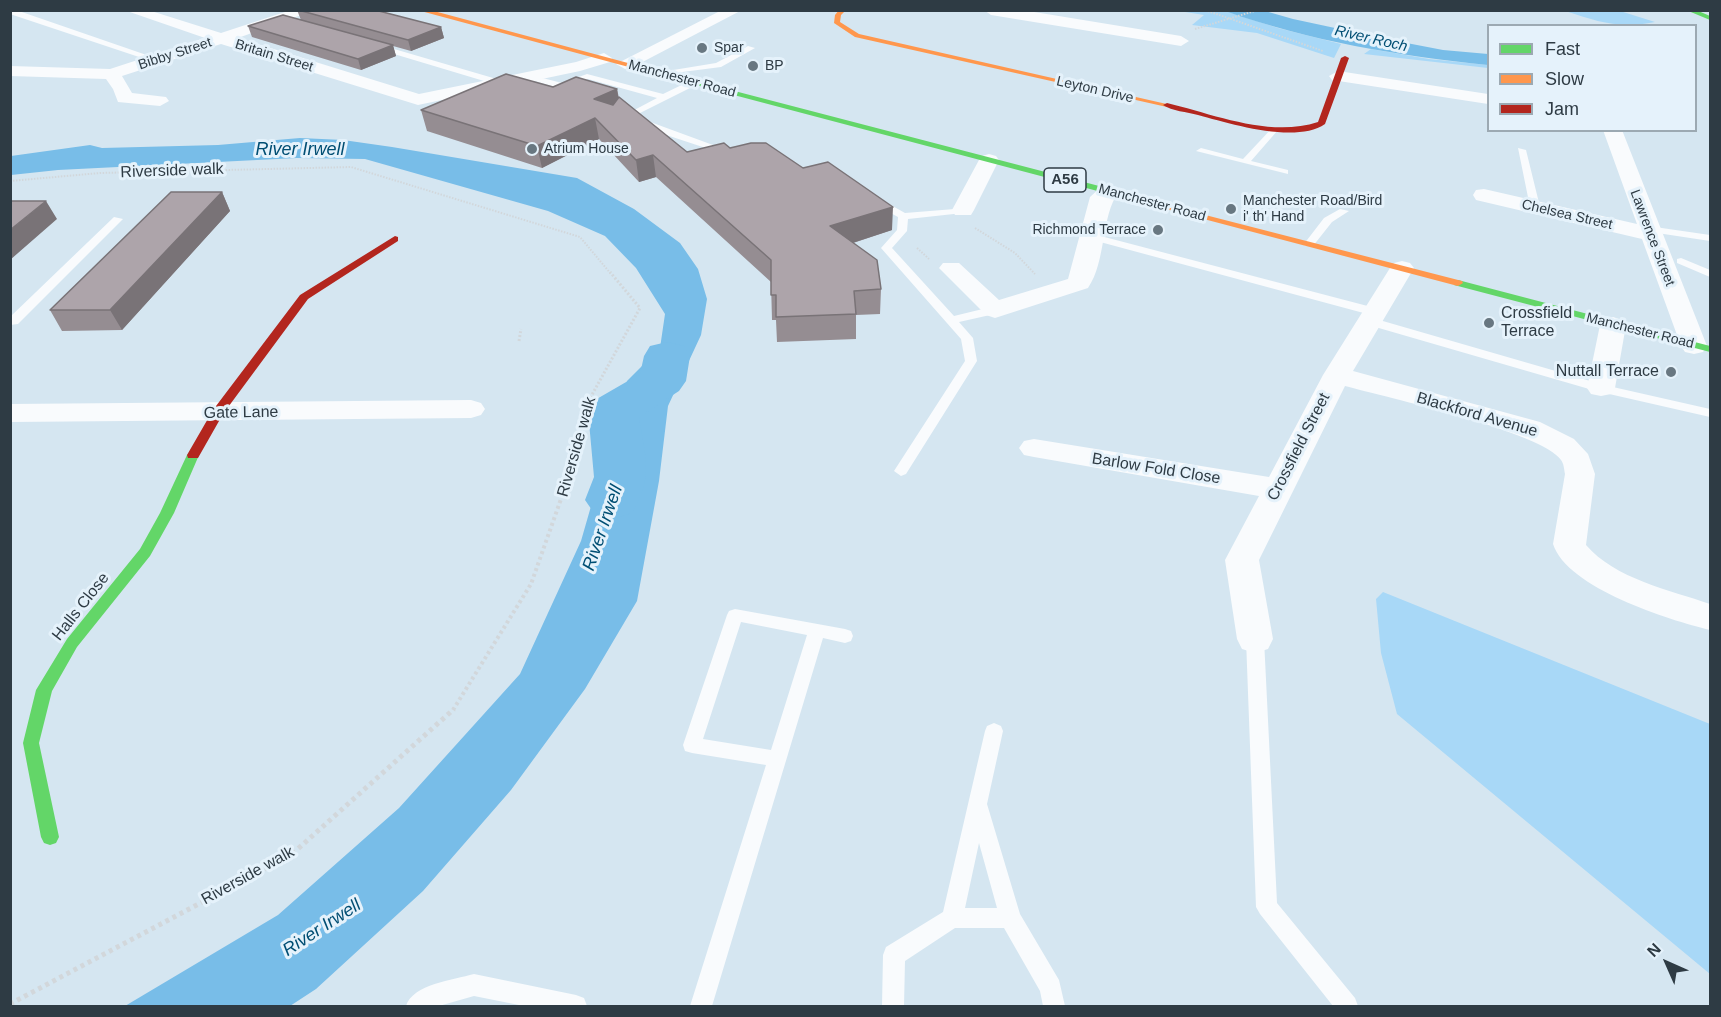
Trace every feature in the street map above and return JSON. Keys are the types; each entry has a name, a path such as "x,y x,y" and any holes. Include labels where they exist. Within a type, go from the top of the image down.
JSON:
{"main road":[{"name":"Manchester Road","path":"420,10 1702,347"},
{"name":"Leyton Drive","path":"843,10 838,15 837,23 857,36 1273,130 1300,131 1321,124 1345,58"},
{"path":"1689,10 1710,18"},
{"name":"Halls Close","path":"50,837 31,743 44,690 72,643 146,552 186,467 217,413 304,297 395,239"}],"street":[{"name":"Britain Street","path":"131,10 418,100 497,82"},
{"path":"625,64 735,10"},
{"path":"991,10 1174,37"},
{"name":"Bibby Street","path":"10,70 111,74 282,19 306,18"},
{"path":"497,82 580,66 604,58"},
{"path":"111,74 122,88 124,98 160,101"},
{"path":"1338,76 1487,99"},
{"name":"Lawrence Street","path":"1613,132 1649,232 1677,259 1702,347"},
{"path":"963,210 989,160"},
{"path":"951,268 995,310 1079,283 1093,237 1101,197 1108,191"},
{"name":"Chelsea Street","path":"1484,195 1649,232"},
{"name":"Crossfield Street","path":"1255,639 1242,560 1337,375 1402,268"},
{"path":"1601,388 1612,325"},
{"name":"Blackford Avenue","path":"1337,375 1530,428 1558,441 1574,455 1582,473 1569,537 1572,550 1586,565 1602,576 1710,617"},
{"name":"Gate Lane","path":"10,413 471,409"},
{"name":"Barlow Fold Close","path":"1034,448 1278,489"}],"lane":[{"path":"10,11 156,60"},
{"path":"370,44 492,78 497,82"},
{"path":"659,73 718,65 751,48"},
{"path":"527,76 585,93"},
{"path":"563,86 587,76 663,97"},
{"path":"695,82 627,116 642,124 737,156"},
{"path":"629,105 640,108"},
{"path":"1245,162 1273,130"},
{"path":"1521,150 1534,207"},
{"path":"1201,152 1285,172"},
{"path":"866,195 903,216 963,210"},
{"path":"1309,244 1328,220 1344,211"},
{"path":"901,471 971,361 967,338 885,248 902,231 903,216"},
{"path":"10,321 14,321 118,219"},
{"path":"1649,232 1710,238"},
{"path":"1093,237 1372,316 1601,388 1710,413"},
{"path":"1677,259 1710,274"},
{"path":"951,320 995,310"},
{"path":"777,759 692,745 735,615 845,636"},
{"path":"701,1006 817,631"},
{"path":"1255,639 1267,908 1347,1006"},
{"path":"951,918 994,731"},
{"path":"978,804 1010,918 1051,988 1054,1006"},
{"path":"893,1006 894,955 951,918 1010,918"},
{"path":"417,1006 429,998 474,985 576,1006"}],"path":[{"path":"1205,10 1345,58"},
{"path":"1174,37 1258,10"},
{"name":"Riverside walk","path":"10,181 100,173 351,167 580,237 640,308 584,409 572,470 531,584 451,713 291,855 10,1004"},
{"path":"963,210 966,223 994,237 1015,253 1053,291"},
{"path":"914,246 936,265 951,268"},
{"path":"519,341 521,329"}],"shaded area":[{"path":"1179,11 1225,11 1278,28 1341,44 1334,58 1257,33 1192,25 1204,15"},
{"path":"1565,11 1620,11 1655,22 1620,24"},
{"path":"1371,49 1429,59 1487,65 1487,68 1364,54"},
{"path":"1383,592 1710,724 1710,974 1397,714 1381,653 1376,599"}],"water":[{"name":"River Roch","path":"1225,11 1265,11 1391,40 1443,50 1487,54 1487,65 1355,46 1257,22"},
{"path":"300,138 343,140 392,147 577,178 634,209 680,243 698,269 707,299 701,335 668,406 659,481 637,601 585,689 511,790 423,891 316,989 290,1006 125,1006 278,915 399,808 520,674 581,541 627,381 660,348 665,314 636,268 605,236 548,211 365,159 297,158 58,170 11,175 11,156 90,145 102,148 218,145"}],"building":[{"path":"298,10 375,10 441,27 408,40"},
{"path":"283,15 393,45 358,59 248,26"},
{"path":"506,74 553,87 576,77 617,89 594,99 613,105 619,97 687,152 724,143 730,148 751,143 766,143 803,168 828,162 893,207 830,226 877,260 881,289 854,291 856,314 776,317 776,295 771,295 771,260 653,155 636,160 595,118 537,146 421,110"},
{"path":"171,192 222,192 110,310 50,310"},
{"path":"10,201 46,201 10,230"}],"waterway":[{"name":"River Irwell","path":"613,500 621,477 613,411 662,381 667,356"}],"traffic: fast":[{"path":"1689,10 1710,18"},
{"path":"680,78 1146,201"},
{"path":"1458,283 1710,349"},
{"path":"50,837 31,743 44,690 72,643 145,552 167,513 193,455"}],"traffic: slow":[{"path":"420,10 680,78"},
{"path":"843,10 838,15 837,23 857,36 1167,105"},
{"path":"1146,201 1458,283"}],"traffic: jam":[{"path":"1167,105 1268,128 1306,129 1321,124 1345,58"},
{"path":"193,455 217,413 304,297 395,239"}],"place":[{"name":"Spar","path":"702,48"},
{"name":"BP","path":"753,66"},
{"name":"Atrium House","path":"532,149"},
{"name":"Manchester Road/Bird i' th' Hand","path":"1231,209"},
{"name":"Richmond Terrace","path":"1158,230"},
{"name":"Crossfield Terrace","path":"1489,323"},
{"name":"Nuttall Terrace","path":"1671,372"}]}
